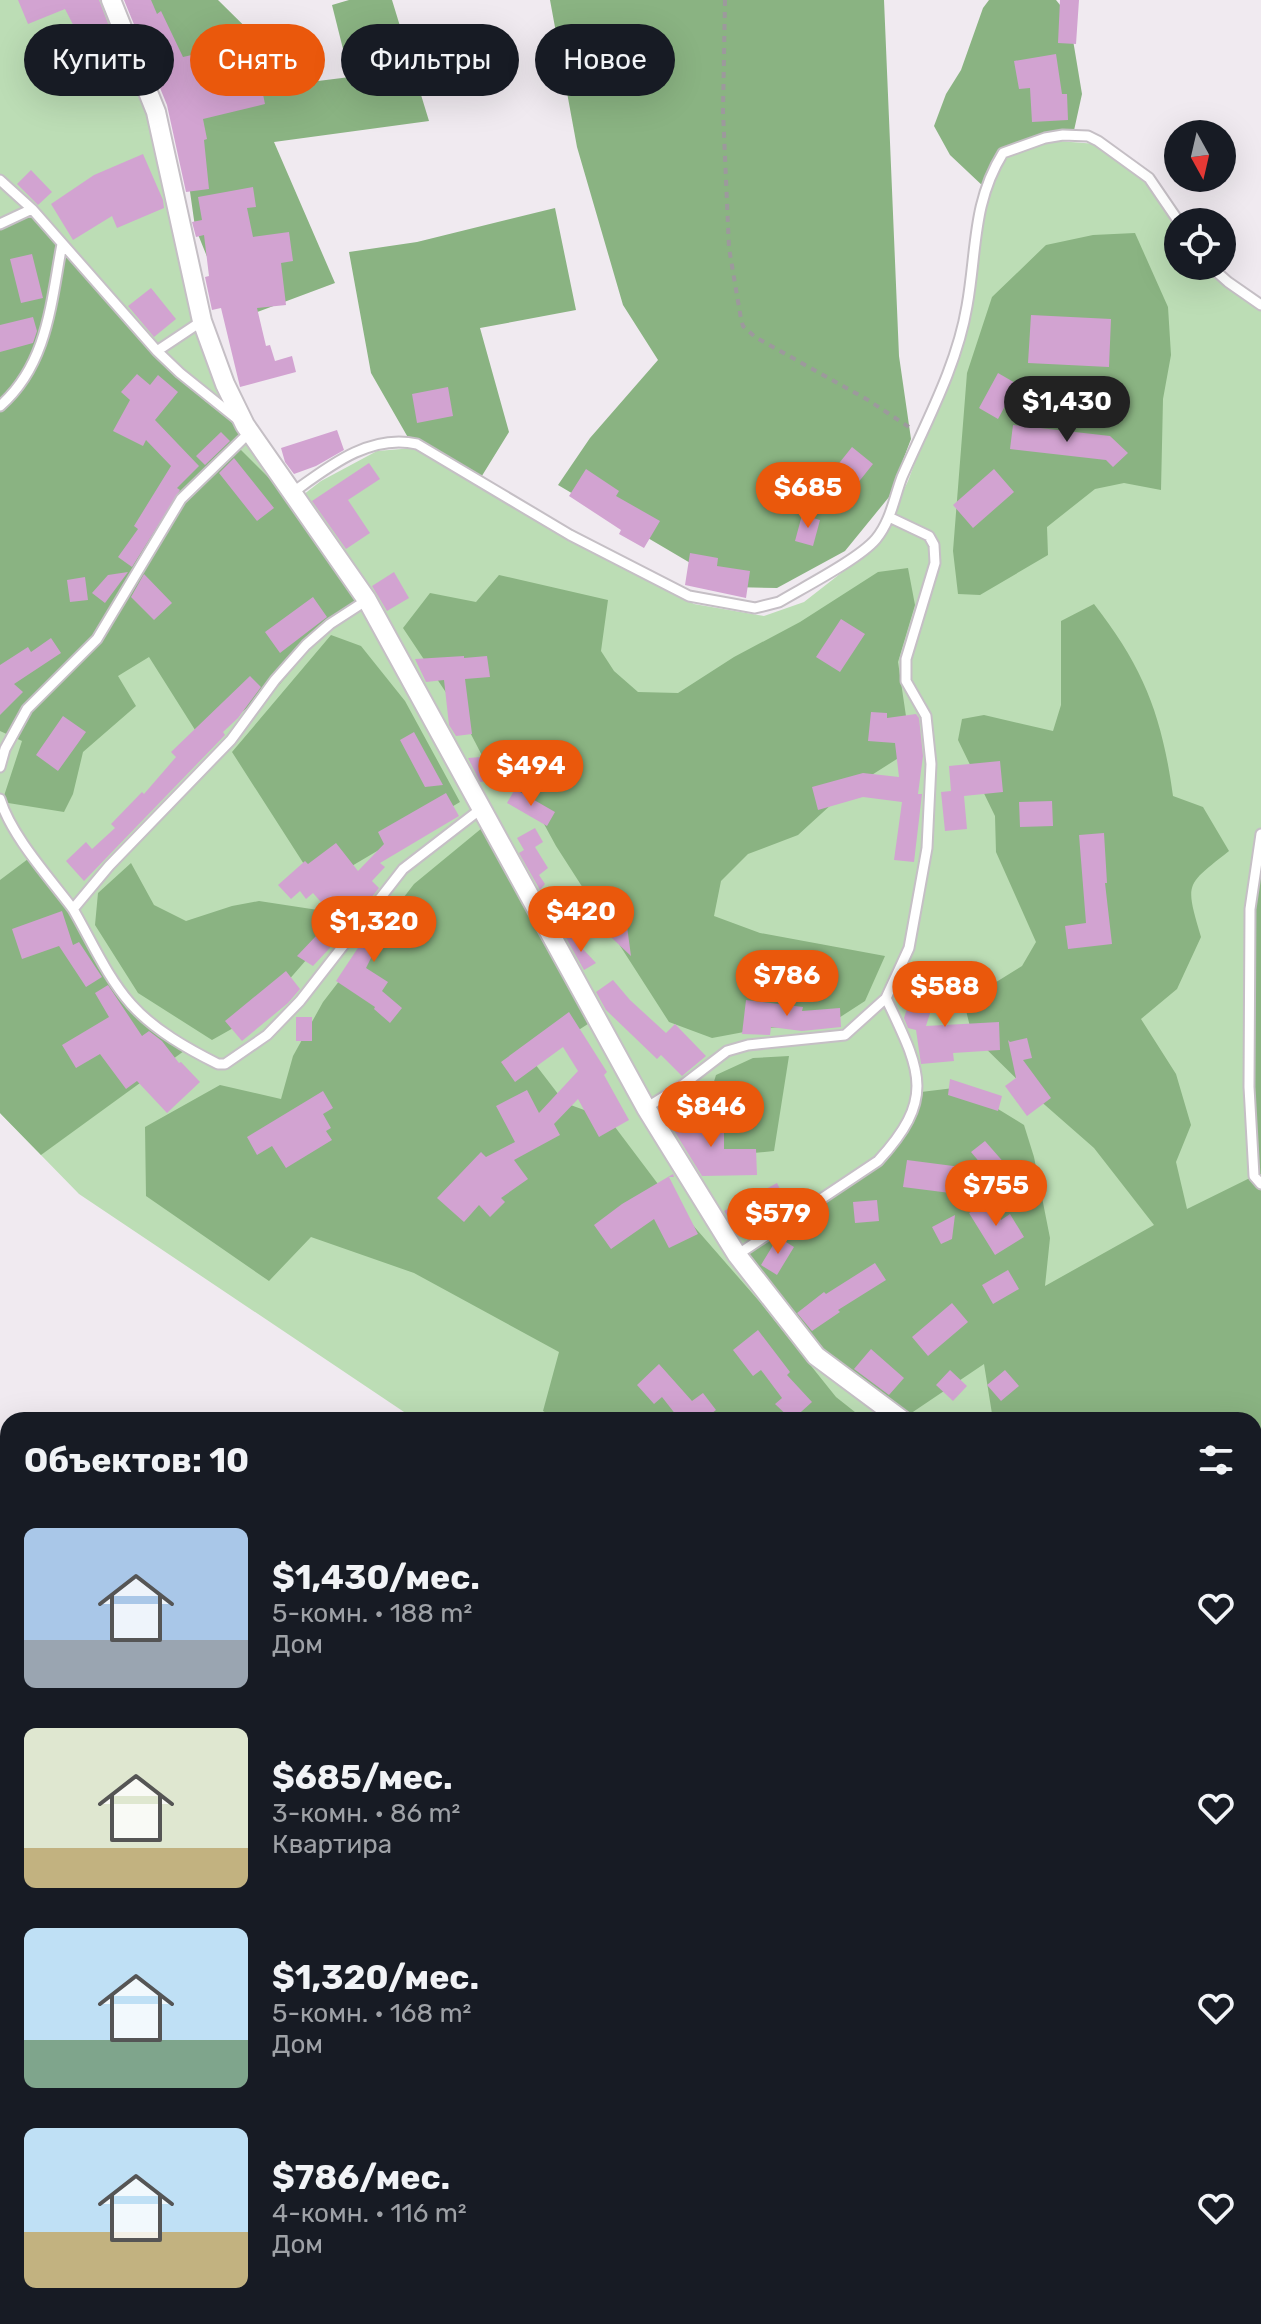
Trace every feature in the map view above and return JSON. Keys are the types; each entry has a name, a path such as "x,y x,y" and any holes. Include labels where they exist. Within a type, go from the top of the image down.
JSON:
{"street":[{"path":"111,0 156,112 202,321 225,384 248,429 367,600 462,778 482,808 646,1108 737,1255 816,1356 891,1412"}],"lane":[{"path":"291,493 322,471 364,448 394,441 417,444 570,535 679,591 701,599 755,608 779,602 867,548 889,517 920,435 934,408 965,315 980,204 1005,151 1045,138 1088,136 1149,178 1169,208"},
{"path":"0,180 32,209 157,351 248,429 181,499 97,639 27,709 5,749 0,767"},
{"path":"0,224 32,209"},
{"path":"0,406 38,355 46,334 62,244"},
{"path":"1226,280 1261,305"},
{"path":"157,351 202,321"},
{"path":"646,1108 727,1051 748,1045 845,1035 886,998 909,948 927,848 931,798 926,716 906,681 906,659 935,563 935,553 929,536 889,517"},
{"path":"73,909 109,866 231,740 275,680 306,645 330,624 367,600"},
{"path":"0,799 4,811 29,850 73,909 116,984 134,1008 176,1040 218,1064 225,1064 267,1035 300,1001 403,869 482,808"},
{"path":"1261,834 1250,909 1249,1087 1254,1176 1261,1184"},
{"path":"737,1255 878,1161 894,1144 913,1113 917,1072 912,1053 886,998"}],"path":[{"path":"725,0 723,111 729,248 743,326 755,337 868,400 920,435"}],"green space":[{"path":"0,0 107,0 117,24 24,24 24,96 147,96 218,365 294,502 321,481 377,451 414,448 480,479 694,604 764,616 804,602 877,545 908,481 938,400 965,305 979,200 1003,155 1045,140 1097,144 1147,180 1164,209 1164,280 1227,280 1261,300 1261,1412 404,1412 79,1194 0,1113"},
{"path":"135,0 218,0 242,24 190,24 190,96 325,96 325,80 341,78 341,96 421,96 429,121 274,142 335,283 233,321 195,227 181,128 170,96 174,96 174,24 144,24"},
{"path":"349,0 392,0 399,24 341,24 341,41 332,5"},
{"path":"550,0 884,0 899,356 911,439 889,497 845,551 777,588 731,587 558,485 590,438 658,360 623,305 577,147 568,96 675,96 675,24 554,24"},
{"path":"989,0 1056,0 1069,16 1082,94 1073,135 1045,140 1003,155 985,188 950,155 934,126"},
{"path":"555,208 576,310 480,328 509,432 480,479 414,448 371,373 349,252 417,242"},
{"path":"29,212 205,401 243,431 237,446 293,502 361,600 322,634 280,684 202,741 149,657 118,676 136,706 83,752 73,794 64,812 2,802 22,741 0,731 0,227"},
{"path":"1135,233 1168,307 1171,355 1163,399 1161,490 1124,483 1095,489 1047,527 1048,555 980,595 958,594 953,551 967,373 992,297 1046,245 1093,235"},
{"path":"908,568 915,605 898,662 911,750 845,792 798,835 748,854 721,881 714,916 760,933 885,956 865,1001 828,1025 765,1028 712,1038 669,1022 538,813 488,767 461,715 403,628 430,593 476,602 499,575 608,600 601,651 614,671 638,692 678,693 734,657 800,622 878,572"},
{"path":"1094,604 1111,627 1148,694 1163,741 1173,796 1203,807 1229,851 1204,871 1192,886 1192,905 1201,937 1177,989 1141,1019 1176,1074 1191,1125 1176,1162 1187,1209 1260,1173 1251,1090 1256,975 1254,894 1261,857 1261,1412 992,1412 984,1364 913,1412 891,1412 827,1362 741,1259 822,1193 877,1160 921,1092 962,1087 1024,1125 1034,1157 1050,1238 1045,1286 1154,1225 1094,1148 972,1035 964,1002 1022,966 1036,942 996,852 995,816 958,740 962,719 984,715 1053,731 1061,705 1061,621"},
{"path":"331,635 361,646 405,701 460,802 318,886 232,752"},
{"path":"482,828 591,1022 532,1060 565,1103 609,1119 664,1192 759,1301 836,1397 855,1412 545,1412 559,1352 414,1273 311,1237 269,1281 146,1196 145,1127 220,1085 281,1099 293,1056 323,1002 414,884"},
{"path":"28,859 75,916 134,1005 184,1051 41,1155 0,1113 0,880"},
{"path":"131,863 154,905 186,921 259,901 318,910 334,928 260,1013 212,1040 138,993 95,925 98,893"},
{"path":"789,1056 774,1151 711,1157 708,1101 716,1075 753,1058"}],"building":[{"path":"18,0 99,0 108,24 73,24 65,9 28,24"},
{"path":"124,0 151,0 157,14 161,11 167,24 134,24"},
{"path":"1060,0 1079,0 1076,44 1058,43"},
{"path":"174,38 183,57 190,55 190,96 263,96 265,104 203,119 209,189 186,192 163,96 174,96"},
{"path":"1056,54 1062,94 1067,94 1068,120 1032,122 1030,88 1019,89 1014,61"},
{"path":"143,154 164,208 117,228 112,216 73,240 51,204 94,175"},
{"path":"31,170 52,192 38,205 17,184"},
{"path":"253,187 256,207 247,208 253,237 289,232 293,261 281,263 286,305 257,308 266,346 270,345 275,361 292,356 296,372 240,387 221,308 212,310 205,277 209,276 204,235 196,237 192,222 202,220 198,197"},
{"path":"32,254 43,298 21,303 10,259"},
{"path":"151,288 176,319 154,337 128,306"},
{"path":"1031,315 1111,319 1109,367 1028,363"},
{"path":"33,317 37,331 33,343 0,352 0,325"},
{"path":"998,373 1017,384 998,419 979,408"},
{"path":"137,374 150,385 158,375 178,392 155,420 199,466 177,488 180,490 132,567 118,557 138,529 134,526 171,466 146,440 143,446 113,431 130,400 121,392"},
{"path":"448,387 453,416 417,423 412,394"},
{"path":"1013,425 1110,436 1128,453 1113,467 1106,460 1010,449"},
{"path":"337,430 344,450 294,474 285,462 281,448"},
{"path":"221,432 230,441 205,465 196,456"},
{"path":"852,447 873,464 853,489 832,472"},
{"path":"234,458 274,508 257,521 219,473"},
{"path":"369,463 380,479 348,500 370,533 346,549 312,501"},
{"path":"586,469 619,491 616,496 660,521 644,548 619,534 621,530 569,496"},
{"path":"994,469 1014,492 973,528 953,505"},
{"path":"802,515 820,520 813,546 795,541"},
{"path":"690,553 718,558 717,566 750,571 746,598 685,585"},
{"path":"128,572 105,603 92,593 108,575"},
{"path":"394,572 409,598 387,611 372,586"},
{"path":"144,574 172,603 154,620 131,597"},
{"path":"85,577 88,600 70,602 67,580"},
{"path":"313,597 327,617 280,653 265,632"},
{"path":"841,619 865,634 840,672 816,657"},
{"path":"51,638 61,653 14,684 23,692 0,715 0,665 28,647 31,652"},
{"path":"487,656 490,677 465,679 472,734 456,736 449,725 444,680 426,682 415,659"},
{"path":"250,676 261,687 238,718 223,732 225,735 84,881 66,861 86,842 92,849 115,828 111,824 142,792 144,794 176,757 171,752"},
{"path":"871,712 887,713 887,718 916,714 919,718 923,756 918,794 922,794 914,862 894,860 902,802 863,797 818,810 812,787 863,773 899,777 895,743 868,741"},
{"path":"63,716 86,732 58,771 36,755"},
{"path":"414,732 443,785 425,787 400,740"},
{"path":"507,755 510,779 480,782 468,758"},
{"path":"1000,761 1003,792 964,796 967,829 945,831 941,792 951,791 949,766"},
{"path":"515,789 555,812 547,826 507,803"},
{"path":"446,793 459,816 380,863 385,867 372,881 379,888 313,966 297,956 334,917 313,893 306,899 300,891 291,899 278,885 305,861 308,864 336,843 358,871 384,844 378,832"},
{"path":"1052,801 1053,826 1020,827 1019,802"},
{"path":"535,828 543,842 535,847 548,868 539,875 545,884 540,890 519,853 524,850 517,838"},
{"path":"1104,833 1105,883 1112,944 1068,949 1065,926 1086,923 1079,835"},
{"path":"391,898 409,913 388,938 383,934 366,968 388,982 382,991 402,1008 390,1023 375,1007 336,981"},
{"path":"62,911 73,945 79,942 102,977 86,987 59,946 22,959 12,929"},
{"path":"626,919 631,956 597,924"},
{"path":"570,935 596,963 584,970 566,938"},
{"path":"286,971 300,989 288,1003 242,1041 225,1021"},
{"path":"917,977 939,984 926,1026 999,1022 1000,1050 953,1053 954,1061 921,1064 916,1030 908,1028 904,1018"},
{"path":"613,980 666,1033 675,1024 706,1056 682,1076 661,1055 657,1059 606,1010 596,992"},
{"path":"108,985 142,1036 149,1031 162,1041 179,1063 200,1082 167,1113 137,1081 126,1089 100,1054 76,1068 62,1045 109,1017 95,993"},
{"path":"746,1000 803,1007 802,1011 840,1008 841,1027 802,1031 771,1027 770,1035 742,1034"},
{"path":"569,1012 607,1072 604,1075 629,1120 599,1137 578,1099 554,1124 560,1135 514,1160 528,1179 501,1198 505,1202 490,1217 479,1205 464,1222 437,1198 481,1152 486,1157 515,1142 496,1106 527,1090 539,1113 578,1071 563,1047 515,1082 501,1062"},
{"path":"296,1017 312,1017 312,1041 296,1041"},
{"path":"1027,1038 1032,1058 1023,1060 1051,1098 1027,1116 1005,1086 1016,1078 1008,1040"},
{"path":"950,1079 1002,1096 998,1111 948,1095"},
{"path":"323,1091 333,1108 323,1114 331,1128 326,1131 332,1140 286,1168 272,1146 257,1155 247,1137"},
{"path":"671,1101 688,1129 724,1128 724,1149 756,1149 757,1175 702,1176 660,1108"},
{"path":"985,1141 1006,1165 992,1177 971,1152"},
{"path":"907,1160 961,1167 958,1194 903,1187"},
{"path":"673,1174 674,1177 669,1177 698,1234 669,1248 654,1219 611,1249 594,1225 622,1204"},
{"path":"777,1183 790,1209 739,1235 724,1211"},
{"path":"877,1200 879,1221 855,1223 853,1202"},
{"path":"989,1201 1001,1220 1010,1214 1024,1237 995,1255 969,1213"},
{"path":"955,1215 952,1239 941,1244 932,1227"},
{"path":"778,1237 794,1247 777,1275 761,1265"},
{"path":"875,1263 886,1280 838,1310 840,1312 812,1331 797,1313 824,1292 826,1294"},
{"path":"1008,1270 1019,1289 993,1304 982,1285"},
{"path":"952,1303 968,1322 928,1356 912,1337"},
{"path":"758,1330 790,1372 787,1375 812,1402 801,1412 784,1412 775,1404 782,1398 761,1370 753,1376 733,1350"},
{"path":"871,1349 904,1378 889,1395 854,1369"},
{"path":"659,1364 692,1401 703,1393 716,1410 674,1412 662,1397 654,1404 637,1385"},
{"path":"950,1370 967,1386 953,1401 936,1385"},
{"path":"1005,1370 1019,1386 1001,1401 987,1385"}]}
